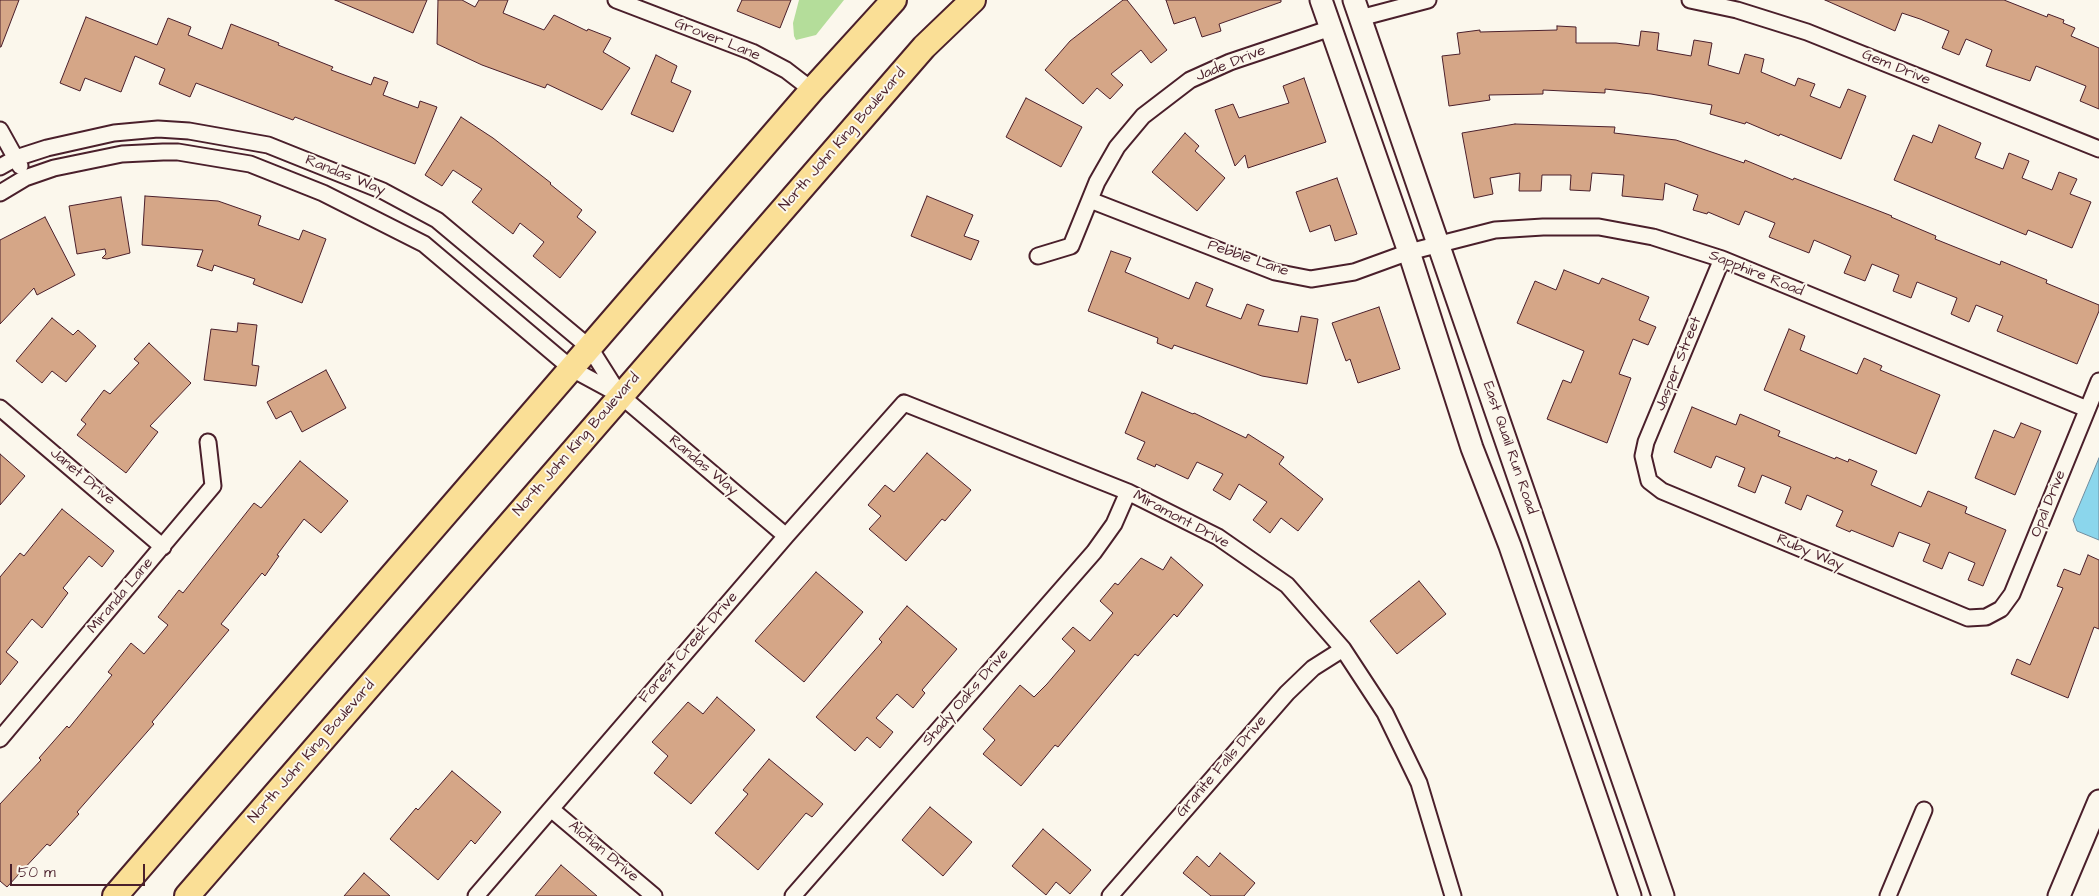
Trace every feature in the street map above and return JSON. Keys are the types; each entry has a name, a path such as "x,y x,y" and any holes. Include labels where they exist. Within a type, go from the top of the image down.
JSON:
{"main road":[{"path":"115,896 572,370 812,90 894,0"},
{"name":"North John King Boulevard","path":"187,896 924,47 972,0"}],"street":[{"name":"Grover Lane","path":"616,0 752,52 786,70 812,90"},
{"path":"1322,0 1330,28 1409,252 1472,448 1510,546 1630,896"},
{"path":"1357,9 1428,0"},
{"name":"Gem Drive","path":"1690,0 1737,10 1806,32 2099,149"},
{"name":"East Quail Run Road","path":"1357,9 1663,896"},
{"name":"Jade Drive","path":"1038,256 1071,246 1097,182 1117,147 1142,116 1190,80 1230,62 1330,28"},
{"name":"Randas Way","path":"0,167 16,158 47,148 114,133 158,129 189,131 234,138 268,146 383,191 437,220 590,348 620,395"},
{"path":"0,130 25,178"},
{"name":"Randas Way","path":"0,193 25,178 54,168 122,154 178,152 250,164 323,193 424,244 572,370 620,395 786,536"},
{"name":"Pebble Lane","path":"1090,200 1276,272 1311,279 1354,272 1409,252"},
{"name":"Sapphire Road","path":"1409,252 1438,243 1495,230 1543,227 1599,227 1653,237 1722,259 2087,409"},
{"name":"Jasper Street","path":"1645,470 1643,456 1646,442 1722,259"},
{"name":"Opal Drive","path":"1986,617 2001,608 2012,594 2099,381"},
{"name":"Forest Creek Drive","path":"476,896 904,402"},
{"name":"Miramont Drive","path":"904,402 1128,492 1218,537 1287,585 1343,649 1385,713 1419,783 1454,896"},
{"name":"Janet Drive","path":"0,408 163,547"},
{"name":"Miranda Lane","path":"0,739 213,486 208,442"},
{"name":"Ruby Way","path":"1645,470 1649,481 1662,491 1950,612 1968,618 1986,617"},
{"name":"Shady Oaks Drive","path":"793,896 1094,552 1114,524 1128,492"},
{"name":"Granite Falls Drive","path":"1110,896 1287,693 1313,668 1343,649"},
{"path":"2060,896 2099,801"},
{"name":"Alotian Drive","path":"551,809 654,896"},
{"path":"1888,896 1924,810"}],"green space":[{"path":"799,0 844,0 816,35 796,40 793,23"}],"water":[{"path":"2099,458 2099,540 2077,531 2073,520"}],"building":[{"path":"0,0 19,0 1,47 0,47"},
{"path":"335,0 427,0 413,33"},
{"path":"438,0 462,0 475,7 479,0 508,0 503,13 544,30 554,15 587,31 588,29 611,38 603,52 630,68 602,110 547,84 545,88 482,65 437,44"},
{"path":"742,0 791,0 780,28 737,11"},
{"path":"1123,0 1127,0 1167,50 1151,63 1141,50 1111,74 1123,85 1110,99 1097,88 1083,104 1045,70 1070,41"},
{"path":"1166,0 1281,0 1281,2 1219,24 1221,31 1202,37 1195,17 1174,24"},
{"path":"1825,0 2004,0 2047,17 2048,14 2064,20 2063,23 2075,28 2071,36 2099,48 2099,109 2080,101 2086,86 2036,66 2030,81 1986,66 1992,50 1966,39 1959,55 1942,48 1949,31 1920,19 1902,13 1895,31"},
{"path":"86,17 157,45 168,18 191,27 188,35 222,49 231,24 333,67 331,70 371,85 374,77 388,82 383,95 418,108 420,101 437,107 415,164 295,117 293,120 196,83 190,97 159,84 165,69 135,56 121,92 85,78 80,91 60,83"},
{"path":"1557,26 1576,27 1576,43 1616,43 1639,46 1641,31 1659,33 1657,50 1691,56 1694,40 1712,43 1708,65 1739,74 1745,54 1764,59 1761,72 1795,86 1798,78 1815,84 1810,96 1840,108 1848,89 1866,96 1841,159 1746,122 1745,124 1710,114 1712,105 1651,94 1605,89 1605,93 1543,90 1543,94 1489,95 1490,100 1449,106 1442,56 1460,54 1457,33 1480,30 1480,32 1557,30"},
{"path":"656,55 677,66 671,82 691,91 673,132 631,114"},
{"path":"1304,78 1326,142 1248,168 1245,155 1235,166 1215,110 1233,104 1239,118 1289,103 1283,86"},
{"path":"1026,98 1082,127 1061,167 1006,137"},
{"path":"461,117 493,138 551,183 582,210 577,217 596,232 560,278 533,256 544,242 520,223 513,234 472,202 482,189 453,170 442,186 425,175"},
{"path":"1515,124 1615,127 1614,133 1676,140 1744,163 1745,160 1793,180 1794,178 1892,216 1936,236 1935,239 2000,265 2001,261 2047,280 2046,283 2099,305 2099,311 2077,364 1997,331 2003,316 1976,305 1969,322 1951,314 1957,298 1917,282 1911,298 1893,291 1899,275 1872,264 1865,281 1844,273 1851,256 1814,240 1809,253 1769,237 1775,223 1745,211 1739,225 1708,212 1707,214 1693,210 1698,195 1665,183 1663,200 1622,196 1624,175 1592,173 1590,191 1570,190 1571,175 1542,175 1541,191 1519,191 1520,173 1490,178 1493,194 1474,198 1462,133"},
{"path":"1939,125 1981,143 1975,158 2003,169 2009,153 2029,161 2022,178 2052,190 2059,172 2077,179 2070,194 2091,202 2072,248 2028,230 2026,235 1894,180 1913,135 1932,143"},
{"path":"1185,133 1199,146 1195,151 1225,178 1197,211 1152,172"},
{"path":"1337,178 1357,234 1335,241 1330,225 1310,232 1296,192"},
{"path":"145,196 218,201 261,216 258,225 299,240 303,230 326,239 302,303 253,284 255,279 214,265 212,271 197,266 203,250 142,245"},
{"path":"927,196 973,215 964,236 979,241 971,260 911,236"},
{"path":"121,197 130,253 107,259 102,258 106,254 105,249 77,254 69,206"},
{"path":"45,217 75,275 37,295 34,288 0,324 0,240"},
{"path":"1111,251 1131,258 1125,272 1189,299 1196,282 1213,289 1206,306 1241,319 1247,304 1264,310 1258,325 1298,332 1301,316 1318,319 1307,384 1262,376 1174,345 1172,349 1157,343 1158,338 1088,311"},
{"path":"1564,270 1599,284 1602,278 1649,297 1639,320 1656,327 1648,345 1633,339 1619,374 1631,378 1607,443 1547,419 1563,380 1571,383 1584,351 1517,323 1535,281 1556,290"},
{"path":"1379,307 1400,369 1358,383 1350,359 1346,361 1332,323"},
{"path":"52,318 73,335 78,330 96,346 66,382 52,371 42,383 16,361"},
{"path":"238,323 257,325 252,365 259,366 256,386 204,380 211,329 237,332"},
{"path":"1789,329 1805,336 1800,350 1857,374 1864,358 1882,366 1880,370 1940,395 1916,454 1764,390"},
{"path":"149,343 191,383 150,426 158,432 126,473 77,435 86,424 81,420 104,390 110,394 139,363 134,359"},
{"path":"326,370 346,408 302,432 291,411 276,419 267,402"},
{"path":"1142,392 1194,413 1246,438 1248,434 1284,457 1279,464 1323,499 1298,531 1281,518 1270,533 1253,520 1267,502 1239,484 1230,500 1213,490 1223,474 1197,462 1188,479 1156,464 1155,467 1137,459 1145,442 1125,433"},
{"path":"1692,407 1736,425 1740,414 1780,431 1778,436 1835,459 1836,457 1848,462 1849,459 1877,471 1871,485 1921,507 1928,491 1967,507 1965,513 2006,530 1983,586 1968,580 1975,563 1949,552 1942,569 1923,561 1930,544 1899,532 1893,547 1851,530 1850,532 1836,526 1843,511 1807,495 1801,510 1785,503 1791,487 1762,475 1755,493 1738,486 1745,468 1716,456 1711,468 1674,452"},
{"path":"2021,423 2041,431 2015,495 1975,478 1994,430 2014,438"},
{"path":"927,453 971,490 945,521 942,519 906,561 869,529 881,516 868,505 885,485 894,492"},
{"path":"0,454 25,476 0,505"},
{"path":"300,461 348,501 321,533 304,519 277,555 279,556 265,576 262,573 221,624 229,630 152,722 154,724 77,812 79,814 50,846 47,844 7,887 0,881 0,804 41,760 39,758 67,726 69,728 112,675 108,672 131,643 144,654 168,625 158,617 179,590 183,593 254,503 261,508"},
{"path":"62,509 114,551 102,567 89,556 63,588 68,593 42,628 32,619 6,652 18,662 0,685 0,577 20,553 24,556"},
{"path":"2088,555 2099,560 2099,629 2094,627 2068,698 2011,674 2017,659 2030,665 2063,588 2057,586 2064,569 2080,575"},
{"path":"1171,557 1203,585 1177,617 1174,614 1138,656 1135,654 1058,747 1055,745 1021,786 983,754 995,740 983,729 1020,685 1034,697 1047,684 1075,651 1062,639 1073,627 1090,641 1113,613 1100,601 1115,583 1118,585 1141,558 1163,570"},
{"path":"816,572 863,612 804,682 755,641"},
{"path":"1419,581 1446,614 1397,654 1370,621"},
{"path":"907,606 957,649 922,690 925,693 913,708 897,694 876,718 893,732 880,748 867,737 855,751 816,717 882,642 879,639"},
{"path":"717,697 755,730 691,804 654,773 668,756 652,742 688,702 703,714"},
{"path":"769,759 823,804 812,817 806,813 758,870 715,833 748,794 743,790"},
{"path":"452,771 501,812 475,844 471,840 438,880 390,839 416,808 418,810"},
{"path":"930,807 972,842 943,876 902,840"},
{"path":"1043,829 1091,870 1070,894 1056,882 1046,895 1012,866"},
{"path":"1220,853 1255,883 1244,896 1211,896 1183,873 1197,856 1209,867"},
{"path":"561,865 597,896 535,896"},
{"path":"364,873 390,896 344,896"}]}
